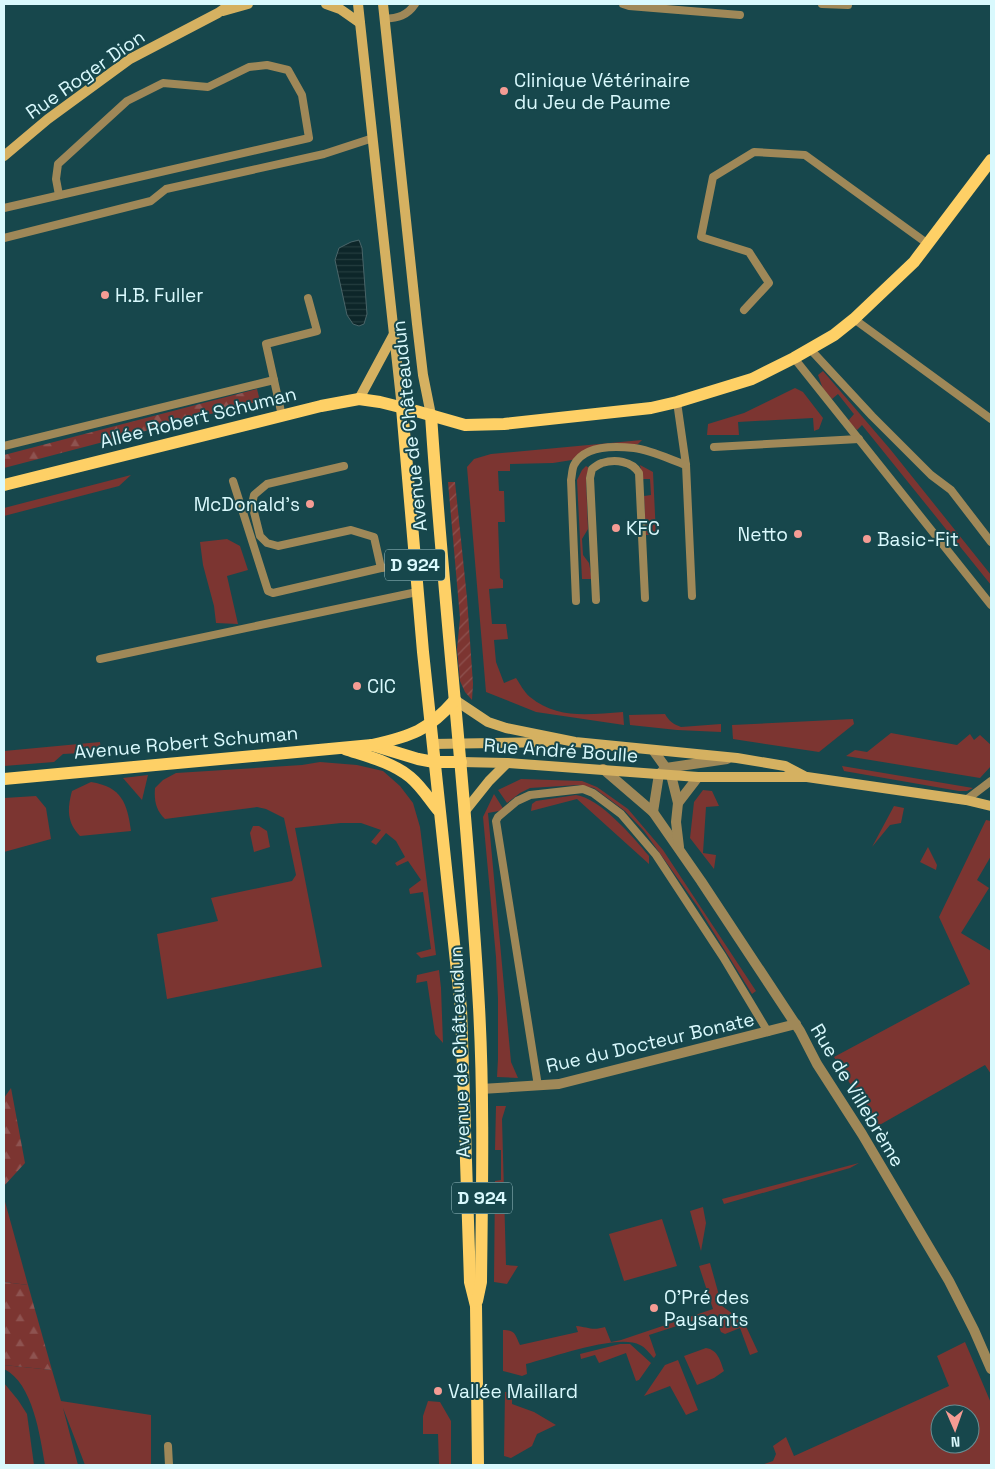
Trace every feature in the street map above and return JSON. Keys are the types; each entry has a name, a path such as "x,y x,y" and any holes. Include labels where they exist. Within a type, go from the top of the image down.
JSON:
{"main road":[{"name":"Allée Robert Schuman","path":"4,485 337,402 359,399 380,402 465,425 497,424 651,408 752,379 834,335 854,319 914,262 991,160"},
{"name":"Avenue de Châteaudun","path":"402,408 417,592 461,1009 470,1282 476,1306"},
{"name":"Avenue de Châteaudun","path":"431,415 465,811 479,1008 481,1282 476,1306"},
{"name":"Avenue Robert Schuman","path":"4,779 372,745 407,736 430,724 443,714 455,700"},
{"name":"Avenue Robert Schuman","path":"372,745 410,758 434,762 461,762"},
{"path":"340,747 384,762 404,772 439,810"},
{"name":"D 924","path":"476,1306 478,1465"}],"street":[{"name":"Rue Roger Dion","path":"4,156 48,119 130,60 231,4"},
{"name":"Rue Roger Dion","path":"218,12 248,4"},
{"path":"326,4 340,9 360,23"},
{"name":"Avenue de Châteaudun","path":"358,4 402,408"},
{"path":"376,4 384,19"},
{"name":"Avenue de Châteaudun","path":"383,4 417,324 423,375 431,415"},
{"path":"359,399 395,331"},
{"name":"Rue André Boulle","path":"455,700 488,722 506,728 575,742 737,758 784,766 807,777"},
{"path":"432,744 575,742"},
{"name":"Rue André Boulle","path":"654,750 665,772"},
{"name":"Rue André Boulle","path":"665,772 737,758"},
{"name":"Rue André Boulle","path":"461,762 665,772 698,777 807,777 966,800 991,806"},
{"path":"465,811 506,763"},
{"name":"Rue de Villebrème","path":"603,769 653,812 796,1024 817,1064 862,1134 948,1281 974,1330 991,1369"},
{"path":"653,812 665,772"},
{"name":"Rue de Villebrème","path":"665,772 678,803 676,822 679,848"},
{"path":"678,803 698,777"},
{"name":"Rue du Docteur Bonate","path":"481,1089 559,1084 796,1024"}],"lane":[{"path":"384,19 404,16 415,4"},
{"path":"623,4 740,15"},
{"path":"822,4 848,4"},
{"path":"4,208 310,138 302,95 288,70 267,65 249,68 208,87 163,83 128,101 58,164 56,180 59,195"},
{"path":"4,238 151,201 166,189 324,154 373,138"},
{"path":"744,310 769,283 748,252 701,237 713,177 754,152 805,154 928,244"},
{"path":"282,416 266,344 317,331 308,298"},
{"path":"854,319 991,419"},
{"path":"810,348 872,416 931,475 951,490 991,542"},
{"path":"794,358 991,605"},
{"path":"4,446 274,380"},
{"path":"677,402 686,465 692,596"},
{"path":"714,447 859,439"},
{"path":"576,601 572,480 574,466 581,456 595,450 614,447 636,448 686,465"},
{"path":"596,600 590,478 592,470 601,463 626,462 635,466 638,473 645,598"},
{"path":"344,466 267,484 254,496 252,504 260,536 267,543 278,546 351,530 374,537 381,568"},
{"path":"233,481 268,591 273,593 381,568 415,565"},
{"path":"100,659 417,592"},
{"path":"966,800 991,781"},
{"path":"538,1086 496,821 498,817 517,801 530,795 583,789 593,793 621,814 656,855 723,957 768,1032"},
{"path":"168,1446 169,1465"}],"green space":[{"path":"823,371 890,449 991,575 991,585 862,425 857,430 848,421 854,414 838,394 832,399 823,389 818,375"},
{"path":"795,388 803,392 823,418 819,429 814,431 813,418 738,422 739,435 707,435 708,424 744,413"},
{"path":"257,389 260,401 4,468 4,455"},
{"path":"642,440 638,444 616,445 581,453 572,460 553,463 510,464 510,471 498,471 499,491 504,491 505,522 498,522 500,578 503,580 503,588 489,589 492,624 506,624 508,639 494,640 496,662 504,683 516,678 530,697 552,709 563,712 586,714 623,712 624,725 536,712 486,692 467,467 474,459 491,454"},
{"path":"640,465 653,472 656,535 646,535 644,496 651,495 650,479 643,479"},
{"path":"586,466 589,468 586,478 588,529 582,539 583,555 589,563 592,579 582,579 577,480"},
{"path":"131,475 119,486 4,516 4,508"},
{"path":"448,482 455,482 467,598 473,684 472,700 465,692 460,681 457,649 460,618"},
{"path":"227,539 240,546 248,570 227,576 238,624 216,623 214,606 203,565 200,542"},
{"path":"665,714 668,719 681,727 721,724 721,732 630,725 629,715"},
{"path":"853,719 854,724 819,752 733,739 732,725"},
{"path":"891,733 957,745 970,734 974,740 980,735 991,745 991,766 980,778 846,756 855,750 867,752"},
{"path":"100,742 101,752 63,754 54,762 4,766 4,751"},
{"path":"320,762 357,765 383,771 400,786 413,803 420,827 436,955 421,958 416,953 431,949 423,892 410,894 409,889 421,880 408,861 397,866 395,863 405,857 396,841 386,833 376,845 371,842 381,830 361,823 341,823 295,828 322,967 167,999 157,934 218,921 211,898 292,881 296,875 284,818 266,809 257,807 165,819 156,805 155,788 163,780 176,773 302,765"},
{"path":"842,766 973,788 967,791 959,791 844,771"},
{"path":"148,775 142,800 123,778"},
{"path":"521,779 582,781 597,787 628,809 663,850 756,991 752,994 698,907 644,831 625,811 594,788 578,785 530,788 507,803 498,790"},
{"path":"91,782 110,788 121,798 125,805 131,831 80,836 70,821 69,804 72,791"},
{"path":"703,790 712,791 719,806 706,807 703,853 716,855 714,869 690,838 694,802"},
{"path":"494,794 504,810 488,813 511,1062 518,1078 497,1077 498,999 496,957 483,817"},
{"path":"576,795 595,803 616,820 649,856 649,864 577,799 531,811 532,804 536,801"},
{"path":"36,796 46,808 51,839 4,852 4,798"},
{"path":"894,806 904,808 901,823 890,825 872,847"},
{"path":"986,820 991,821 991,856 977,880 989,888 961,933 991,951 991,1074 985,1065 876,1127 834,1057 970,984 939,917"},
{"path":"253,826 259,826 267,831 270,847 254,852 250,833"},
{"path":"928,847 937,865 936,870 920,862"},
{"path":"439,970 443,1043 435,1034 427,981 416,983 417,975"},
{"path":"11,1088 25,1163 4,1186 4,1098"},
{"path":"496,1106 506,1106 502,1119 506,1265 518,1266 507,1284 494,1282 495,1181 501,1180 501,1150 495,1150"},
{"path":"859,1163 850,1168 724,1204 722,1199"},
{"path":"4,1198 28,1285 4,1282"},
{"path":"703,1207 706,1223 701,1251 690,1211"},
{"path":"662,1219 677,1266 624,1281 609,1234"},
{"path":"710,1263 722,1306 744,1322 758,1352 750,1355 740,1328 725,1334 721,1332 714,1314 649,1335 656,1355 654,1358 640,1345 630,1342 616,1342 584,1348 526,1364 527,1374 522,1376 503,1371 503,1330 513,1332 520,1345 578,1332 576,1326 593,1329 605,1327 611,1342 713,1309 699,1266"},
{"path":"4,1282 28,1285 52,1370 4,1365"},
{"path":"965,1342 991,1403 991,1465 761,1465 773,1461 776,1454 773,1446 786,1437 794,1456 949,1386 937,1356"},
{"path":"620,1344 630,1344 651,1363 639,1380 636,1381 626,1353 599,1363 595,1355 581,1359 580,1354"},
{"path":"706,1348 716,1353 724,1371 714,1378 697,1385 684,1356"},
{"path":"678,1360 698,1410 686,1415 670,1386 644,1396 665,1365"},
{"path":"4,1365 52,1370 61,1401 151,1415 151,1465 85,1465 63,1408 78,1465 45,1465 34,1411 22,1386 14,1376 4,1369"},
{"path":"4,1383 27,1414 34,1465 4,1465"},
{"path":"505,1392 512,1392 512,1404 534,1412 556,1425 537,1434 532,1446 511,1458 504,1456"},
{"path":"428,1401 440,1402 451,1421 451,1465 439,1465 438,1434 423,1434 423,1416"}],"water":[{"path":"359,240 362,248 367,314 364,324 359,326 353,324 347,315 335,260 339,248"}],"place":[{"name":"Clinique Vétérinaire du Jeu de Paume","path":"504,91"},
{"name":"H.B. Fuller","path":"105,295"},
{"name":"McDonald's","path":"310,504"},
{"name":"KFC","path":"616,528"},
{"name":"Netto","path":"798,534"},
{"name":"Basic-Fit","path":"867,539"},
{"name":"CIC","path":"357,686"},
{"name":"O'Pré des Paysants","path":"654,1308"},
{"name":"Vallée Maillard","path":"438,1391"}]}
